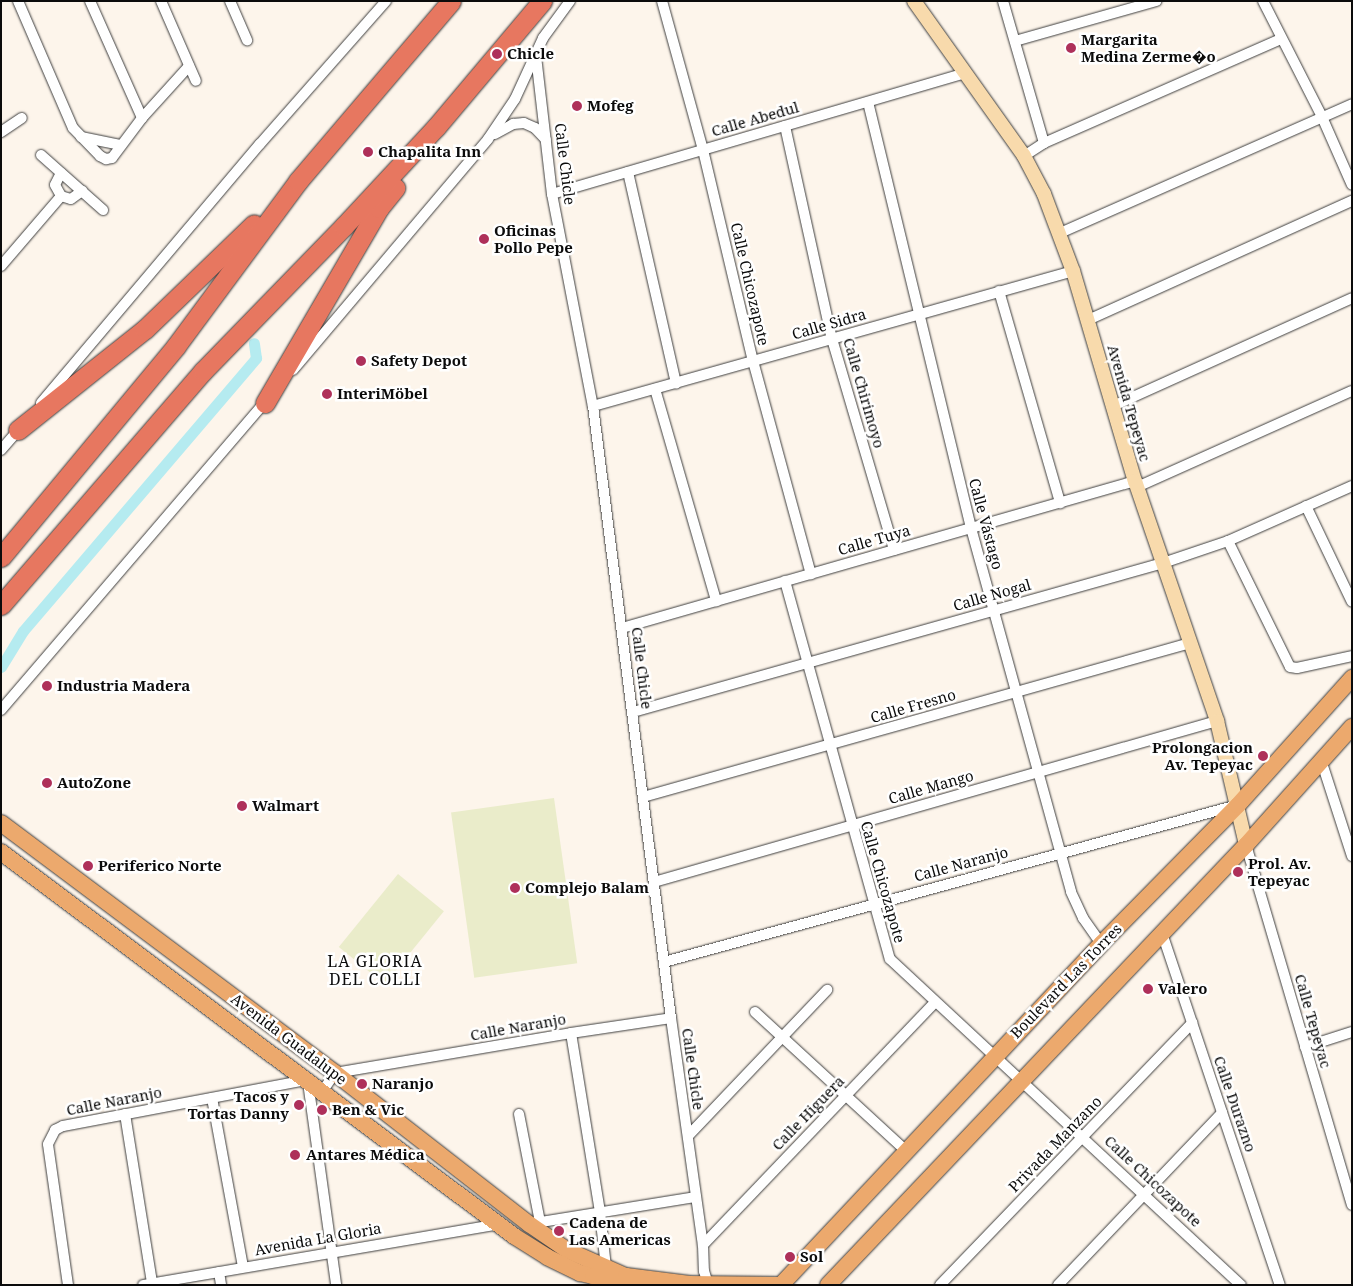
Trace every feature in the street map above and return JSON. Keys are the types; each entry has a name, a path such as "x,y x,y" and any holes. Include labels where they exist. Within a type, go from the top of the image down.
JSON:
{"highway":[{"path":"1,557 176,346 298,181 451,1"},
{"path":"1,605 203,371 344,226 436,127 542,1"},
{"path":"265,403 379,208 413,166 436,127"},
{"path":"18,430 145,329 298,181"}],"main road":[{"name":"Boulevard Las Torres","path":"779,1285 1101,944 1238,805 1352,678"},
{"path":"828,1285 1246,845 1352,727"},
{"name":"Avenida Guadalupe","path":"1,823 535,1223 568,1250 606,1276"},
{"name":"Avenida Guadalupe","path":"1,852 498,1224 547,1257 572,1269 593,1276 606,1276"},
{"path":"606,1276 626,1276 671,1283 779,1285"}],"street":[{"path":"18,1 73,128 80,137 106,159 112,158 142,118 189,66"},
{"path":"90,1 142,118"},
{"path":"161,1 196,81"},
{"path":"241,1 232,5 248,40"},
{"path":"1,450 260,144 386,1"},
{"path":"1,710 265,403 488,139 515,99 543,38 570,1"},
{"name":"Calle Chicozapote","path":"662,1 703,150 753,361 811,574"},
{"name":"Avenida Tepeyac","path":"914,1 1024,156 1044,194 1060,233 1088,320 1136,484 1217,721 1246,845"},
{"path":"1003,1 1044,143"},
{"path":"1015,42 1156,1"},
{"path":"1263,1 1322,117 1352,186"},
{"path":"1024,156 1044,143 1281,39"},
{"name":"Calle Chicle","path":"536,56 552,194 593,406 671,1018 703,1245 704,1271 708,1284"},
{"name":"Calle Abedul","path":"552,194 965,73"},
{"name":"Calle Vástago","path":"868,102 970,528 1076,906 1101,944"},
{"path":"1060,233 1352,104"},
{"path":"1,132 22,118"},
{"path":"488,139 507,126 521,123 536,128 547,142"},
{"name":"Calle Chirimoyo","path":"785,126 832,338 894,550"},
{"path":"80,137 119,148"},
{"path":"41,155 103,210"},
{"path":"628,172 676,384"},
{"path":"61,173 55,185 61,196 71,199 82,191"},
{"path":"1,266 61,196"},
{"path":"1088,320 1352,201"},
{"name":"Calle Sidra","path":"593,406 1073,271"},
{"path":"998,291 1060,503"},
{"path":"1113,406 1352,298"},
{"path":"655,389 716,601"},
{"name":"Calle Tuya","path":"622,628 970,528 1136,484 1352,391"},
{"name":"Calle Nogal","path":"633,712 1163,562 1228,541 1352,486"},
{"path":"1306,506 1352,602"},
{"path":"1228,541 1290,667 1297,668 1352,656"},
{"name":"Calle Chicozapote","path":"785,581 806,663 890,959 1241,1285"},
{"name":"Calle Fresno","path":"643,797 1190,643"},
{"name":"Calle Mango","path":"654,882 1217,721"},
{"path":"1321,760 1352,856"},
{"name":"Calle Naranjo","path":"664,962 1238,805"},
{"name":"Calle Tepeyac","path":"1246,845 1352,1205"},
{"name":"Calle Durazno","path":"1162,933 1280,1285"},
{"path":"688,1136 827,990"},
{"name":"Calle Higuera","path":"703,1245 935,1002"},
{"path":"755,1012 906,1151"},
{"name":"Calle Naranjo","path":"335,1073 671,1018"},
{"name":"Privada Manzano","path":"940,1285 1192,1024"},
{"path":"1305,1047 1352,1032"},
{"path":"571,1033 600,1212 606,1276"},
{"path":"322,1092 335,1073"},
{"path":"307,1081 336,1285"},
{"name":"Calle Naranjo","path":"68,1285 48,1144 51,1134 63,1126 307,1081"},
{"path":"212,1098 243,1268"},
{"path":"1058,1285 1222,1113"},
{"path":"125,1114 147,1284"},
{"path":"519,1114 535,1223 696,1197"},
{"name":"Avenida La Gloria","path":"147,1284 498,1224"},
{"path":"219,1272 221,1285"}],"green space":[{"name":"Complejo Balam","path":"554,798 577,963 474,978 451,812"},
{"path":"398,874 444,911 385,984 339,947"}],"waterway":[{"path":"1,667 23,631 256,358 254,343"}],"place":[{"name":"Margarita Medina Zerme�o","path":"1071,48"},
{"name":"Chicle","path":"497,54"},
{"name":"Mofeg","path":"577,106"},
{"name":"Chapalita Inn","path":"368,152"},
{"name":"Oficinas Pollo Pepe","path":"484,239"},
{"name":"Safety Depot","path":"361,361"},
{"name":"InteriMöbel","path":"327,394"},
{"name":"Industria Madera","path":"47,686"},
{"name":"Prolongacion Av. Tepeyac","path":"1263,756"},
{"name":"AutoZone","path":"47,783"},
{"name":"Walmart","path":"242,806"},
{"name":"Periferico Norte","path":"88,866"},
{"name":"Prol. Av. Tepeyac","path":"1238,872"},
{"name":"Complejo Balam","path":"515,888"},
{"name":"Valero","path":"1148,989"},
{"name":"Naranjo","path":"362,1084"},
{"name":"Tacos y Tortas Danny","path":"299,1105"},
{"name":"Ben & Vic","path":"322,1110"},
{"name":"Antares Médica","path":"295,1155"},
{"name":"Cadena de Las Americas","path":"559,1231"},
{"name":"Sol","path":"790,1257"}],"district":[{"name":"LA GLORIA DEL COLLI","path":"375,970"}]}
